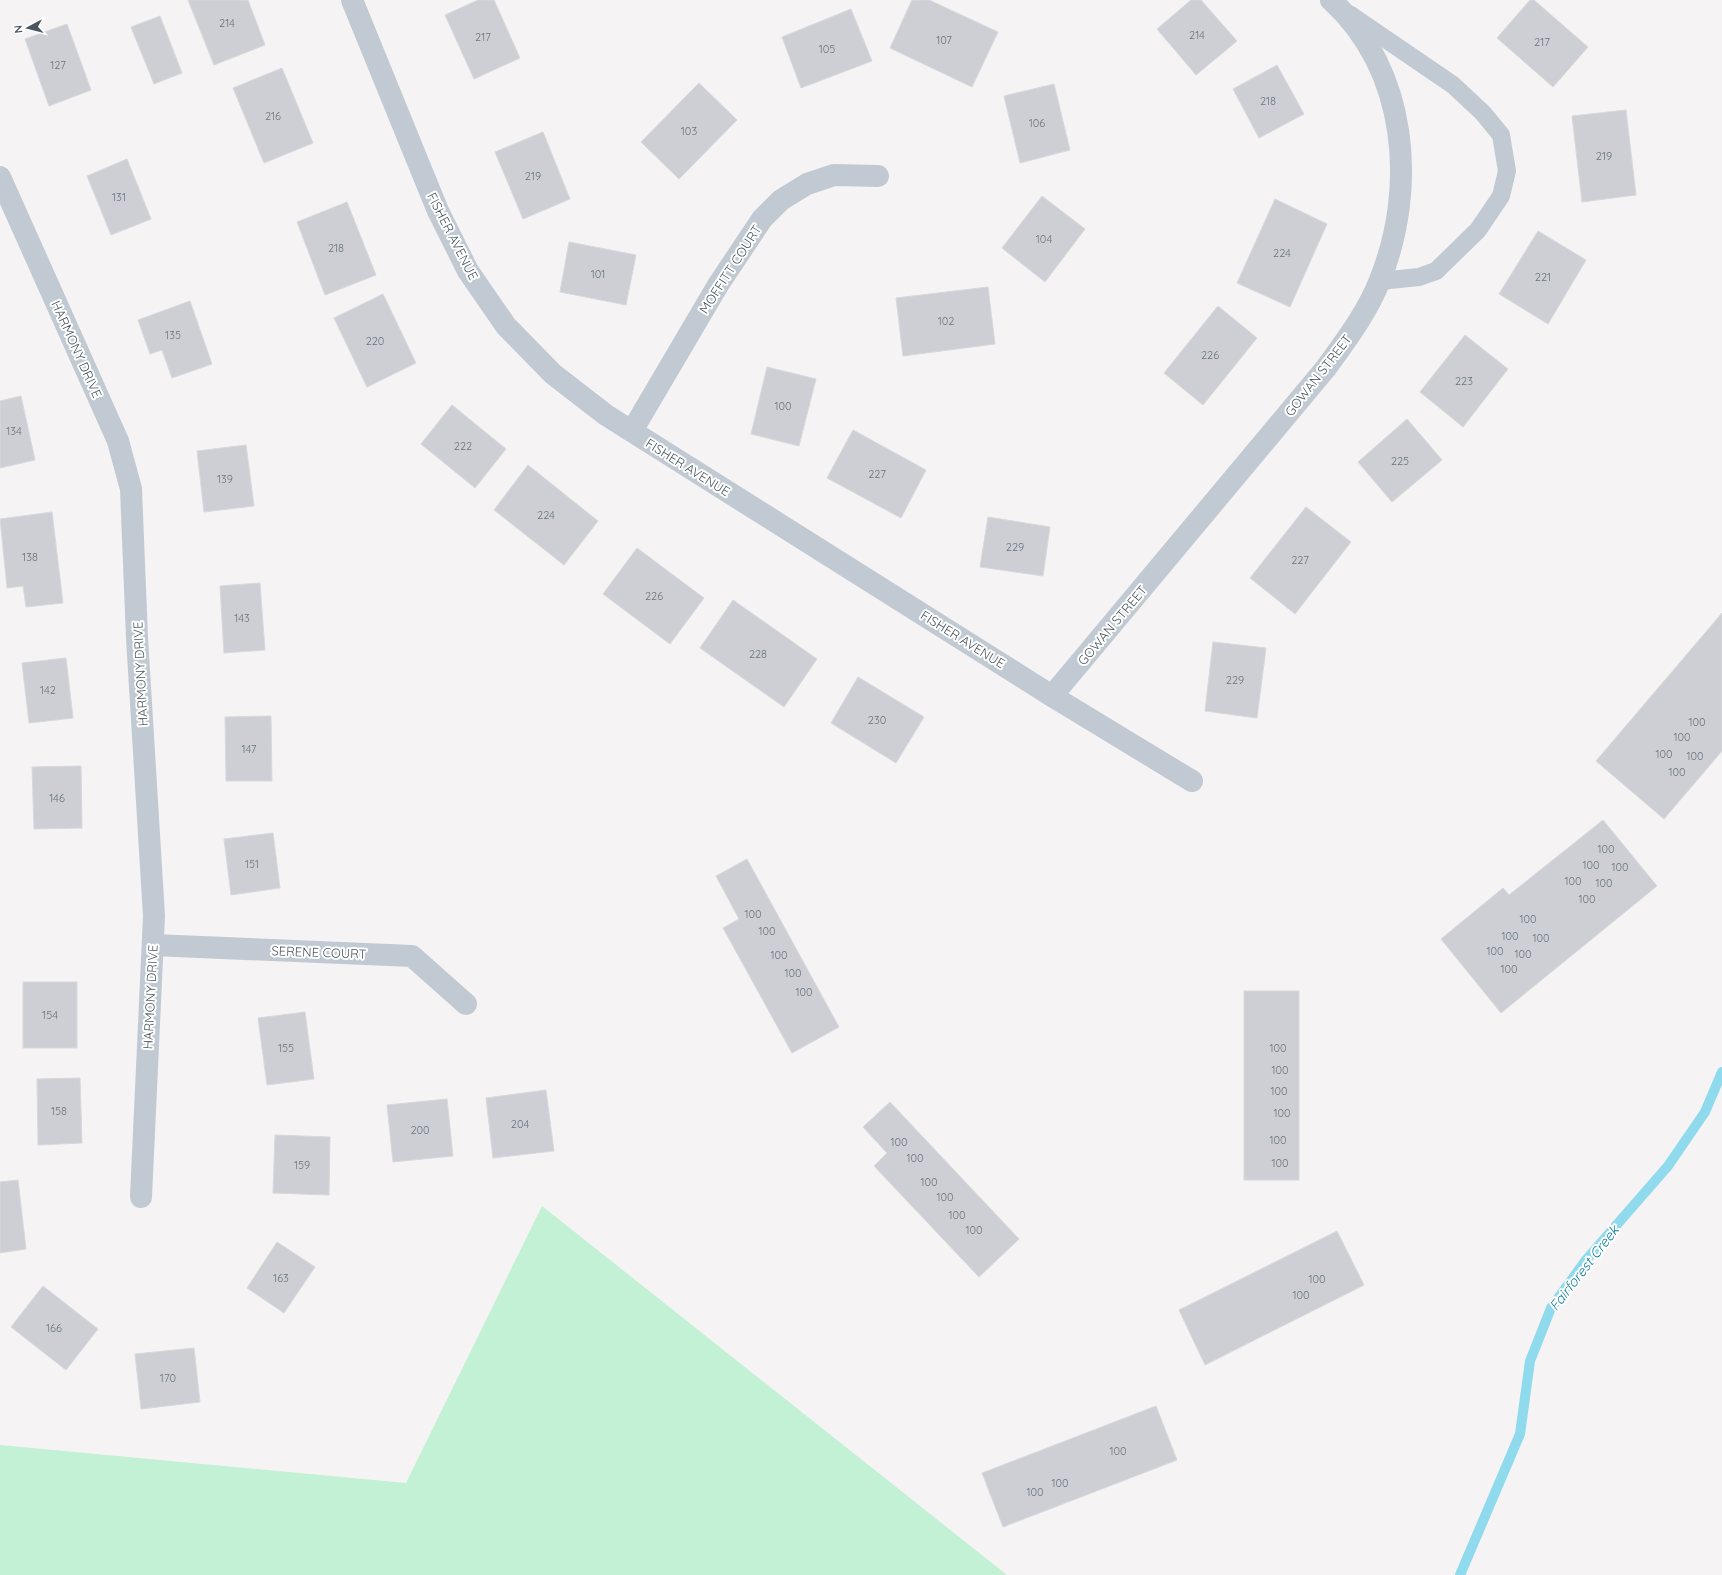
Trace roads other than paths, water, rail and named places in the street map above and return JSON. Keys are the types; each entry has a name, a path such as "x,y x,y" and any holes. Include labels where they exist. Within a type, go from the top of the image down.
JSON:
{"street":[{"name":"FISHER AVENUE","path":"352,0 438,211 468,271 506,326 553,374 606,415 1052,696 1192,781"},
{"name":"GOWAN STREET","path":"1052,696 1326,368 1360,322 1380,281 1394,236 1401,191 1400,144 1394,105 1381,69 1362,35 1334,3"},
{"name":"MOFFITT COURT","path":"632,431 718,285 762,220 781,200 807,184 834,175 878,176"},
{"name":"HARMONY DRIVE","path":"0,177 118,441 131,489 138,646 154,916 141,1197"},
{"name":"SERENE COURT","path":"153,945 412,956 466,1004"}],"lane":[{"path":"1334,3 1452,85 1483,113 1501,135 1507,171 1501,196 1478,230 1436,271 1419,277 1380,281"}],"waterway":[{"name":"Fairforest Creek","path":"1460,1575 1520,1434 1530,1361 1551,1308 1586,1260 1668,1166 1705,1112 1722,1072"}]}
